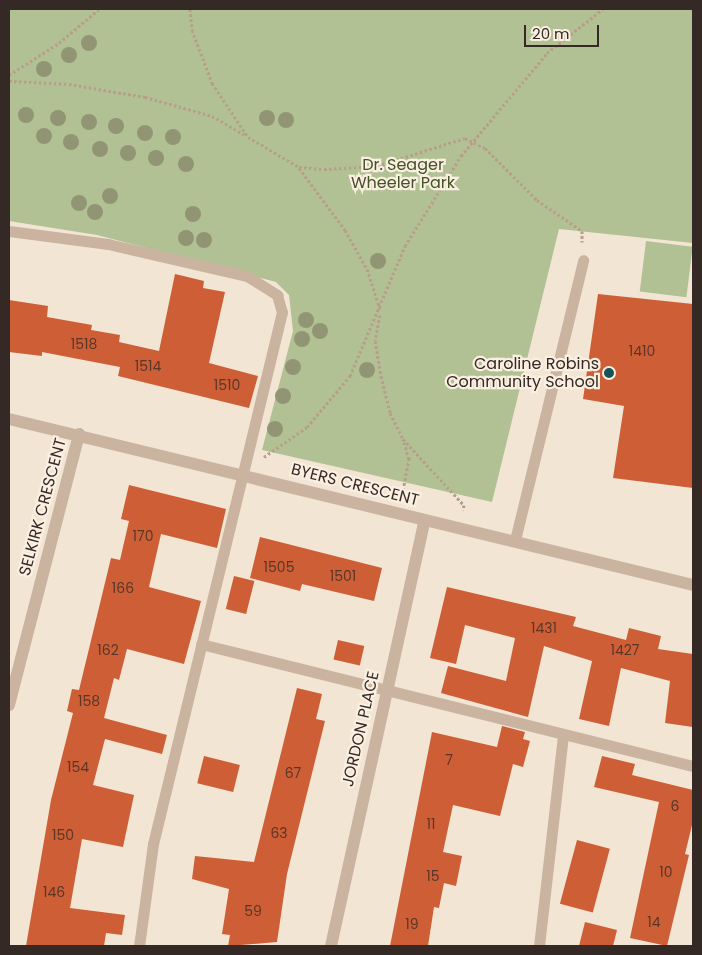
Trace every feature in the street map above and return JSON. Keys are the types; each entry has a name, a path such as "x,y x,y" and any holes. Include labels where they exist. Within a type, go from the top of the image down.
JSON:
{"street":[{"name":"BYERS CRESCENT","path":"9,419 245,474 460,529 515,540 693,584"},
{"name":"SELKIRK CRESCENT","path":"9,705 79,434"},
{"name":"JORDON PLACE","path":"331,946 425,520"}],"lane":[{"path":"9,231 108,244 247,276 277,295 282,312 279,332 245,474 201,644 153,844 139,946"},
{"path":"515,540 583,260"},
{"path":"201,644 563,736 693,766"},
{"path":"539,946 563,736"}],"path":[{"path":"9,75 59,43 99,9"},
{"path":"190,9 192,30 212,83 248,137"},
{"path":"250,452 267,458 321,414 350,376 417,223 474,141 547,53 603,9"},
{"path":"9,81 69,84 145,97 212,116 299,167 362,261 380,310 375,341 390,413 403,439 408,459 403,490"},
{"path":"299,167 377,166 455,139 474,141 538,200 582,231 583,260"},
{"path":"403,439 464,504 460,529"}],"green space":[{"name":"Dr. Seager Wheeler Park","path":"9,9 693,9 693,243 559,229 492,502 262,450 293,331 289,295 276,282 97,235 9,221"},
{"path":"646,241 693,247 686,297 640,292"}],"building":[{"path":"175,274 204,281 203,288 225,292 209,363 258,376 249,408 118,376 120,367 42,352 42,356 9,352 9,300 48,306 47,317 92,325 91,330 120,335 119,342 159,351"},
{"path":"598,294 693,304 693,488 613,478 624,406 583,399"},
{"path":"129,485 226,509 217,548 161,534 149,587 201,601 184,664 127,649 119,680 114,678 104,718 167,735 162,754 105,739 93,785 134,795 123,847 82,839 70,908 125,915 122,935 106,933 104,946 26,946 51,800 73,713 67,711 72,689 79,690 111,558 120,560 129,521 121,519"},
{"path":"260,537 382,568 374,601 302,584 300,591 250,578"},
{"path":"234,576 254,581 246,614 226,609"},
{"path":"447,587 576,617 573,626 626,640 629,628 661,636 658,649 693,654 693,727 665,723 670,681 621,668 609,726 579,719 592,661 544,646 528,717 441,693 448,666 506,681 515,638 465,625 456,664 430,658"},
{"path":"338,640 364,646 360,666 334,659"},
{"path":"297,688 322,694 316,719 325,721 287,874 277,942 228,946 230,935 222,934 229,889 192,879 195,856 254,862"},
{"path":"502,726 525,732 523,739 530,741 523,767 513,764 500,816 453,805 443,852 462,856 456,886 444,883 439,908 434,907 428,946 390,946 432,732 497,747"},
{"path":"204,756 240,765 233,792 197,783"},
{"path":"602,756 635,764 632,775 693,790 693,821 685,854 689,855 667,946 630,938 659,802 594,787"},
{"path":"577,840 610,849 593,913 560,904"},
{"path":"585,922 617,930 613,946 579,946"}],"place":[{"name":"Caroline Robins Community School","path":"609,373"}]}
